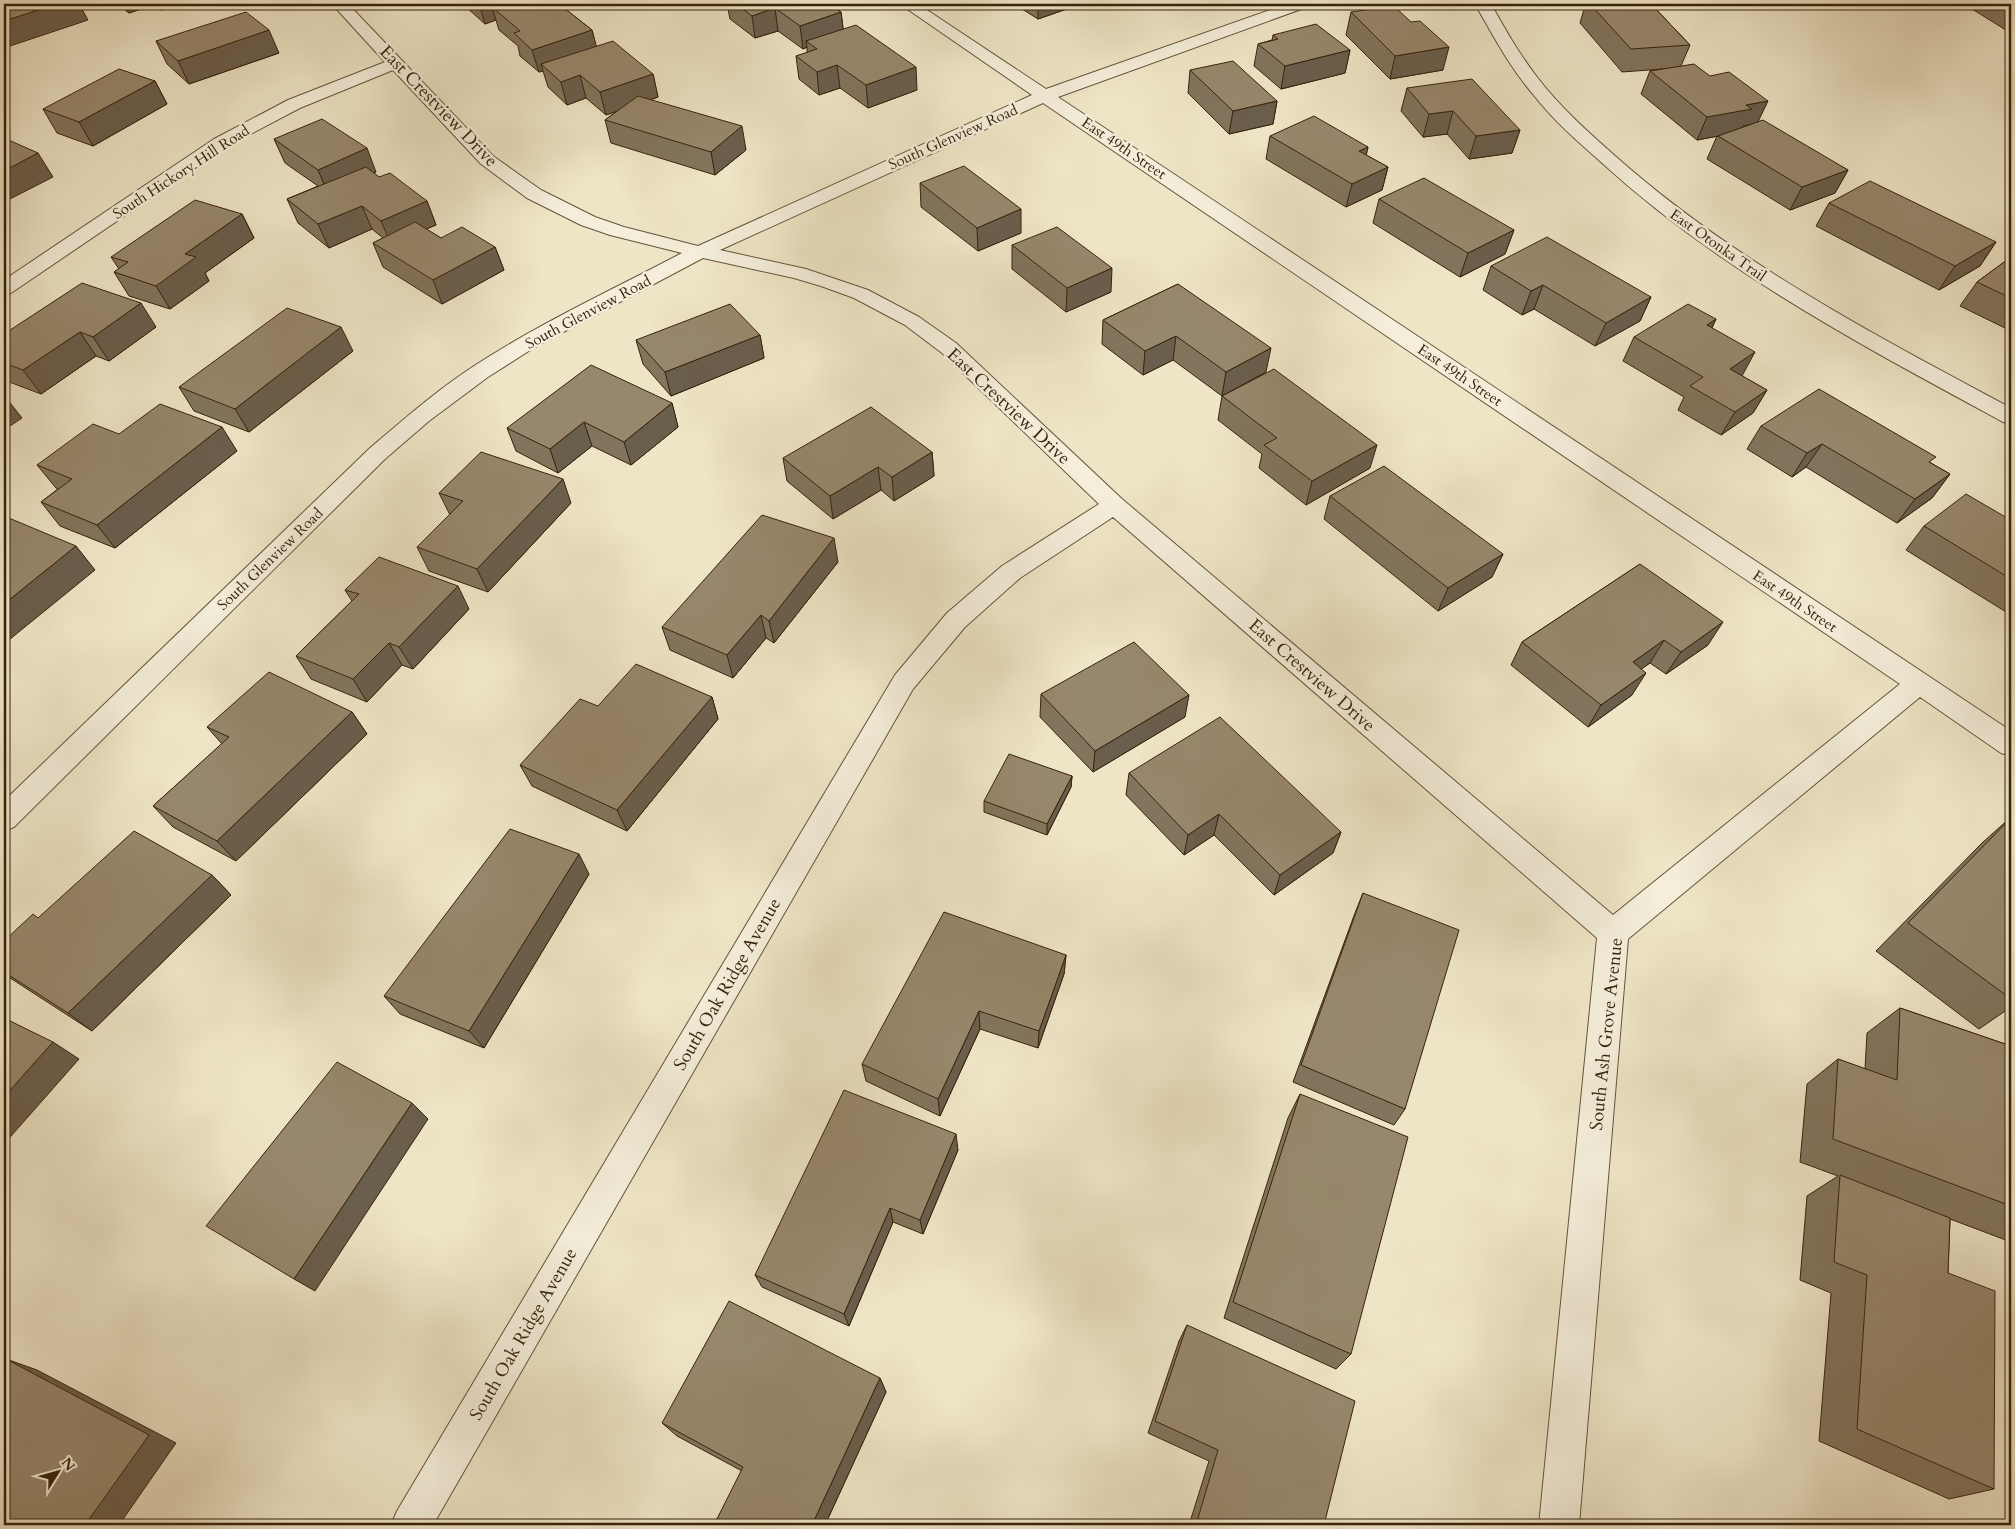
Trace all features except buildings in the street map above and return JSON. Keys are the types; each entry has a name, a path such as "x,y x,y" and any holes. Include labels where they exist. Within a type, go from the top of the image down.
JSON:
{"street":[{"name":"East Crestview Drive","path":"340,4 487,160 534,194 588,221 700,252 798,273 861,294 912,321 949,348 1114,505 1613,933"},
{"name":"East 49th Street","path":"908,4 2011,745"},
{"name":"South Glenview Road","path":"4,819 377,454 421,416 480,372 528,342 700,252 1046,95 1301,4"},
{"name":"East Otonka Trail","path":"1483,4 1523,72 1548,103 1616,168 1676,217 1768,281 2011,417"},
{"name":"South Hickory Hill Road","path":"4,289 220,143 294,104 396,63"},
{"name":"South Oak Ridge Avenue","path":"411,1525 904,682 956,620 1011,572 1114,505"},
{"name":"South Ash Grove Avenue","path":"1559,1525 1613,933 1918,684"}]}
